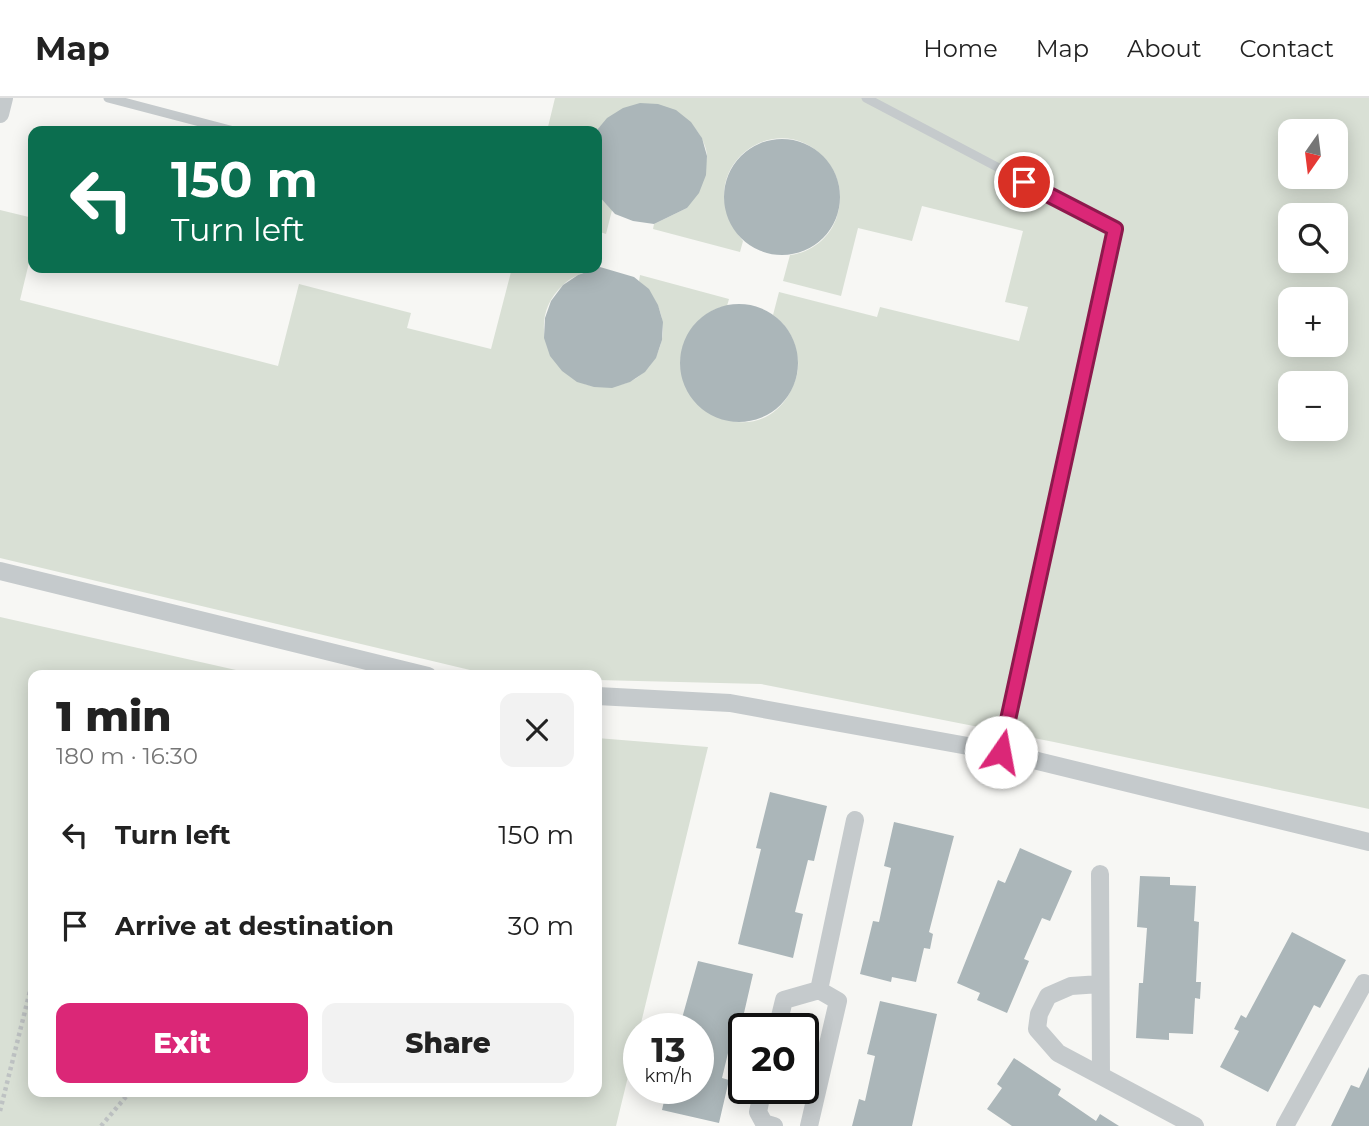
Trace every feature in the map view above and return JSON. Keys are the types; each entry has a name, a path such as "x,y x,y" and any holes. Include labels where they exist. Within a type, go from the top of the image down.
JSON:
{"street":[{"path":"0,114 4,98"},
{"path":"0,571 404,670"},
{"path":"602,696 730,703 1001,752 1369,842"},
{"path":"819,990 855,820"},
{"path":"1100,874 1101,1076"},
{"path":"1100,984 1071,986 1048,996 1039,1014 1038,1029 1058,1053 1195,1126"},
{"path":"1285,1126 1364,984"},
{"path":"781,1013 784,1000 819,990 838,1001 809,1126"},
{"path":"760,1104 758,1112 764,1123 774,1126"}],"lane":[{"path":"108,98 215,126"},
{"path":"866,98 1115,229 1001,752"}],"path":[{"path":"0,1111 28,999"},
{"path":"101,1126 126,1097"}],"shaded area":[{"path":"555,98 1369,98 1369,809 1054,742 761,684 602,680 602,670 470,670 0,558 0,210 28,217 28,267 20,300 278,366 299,284 411,313 407,328 491,349 511,273 585,273 563,285 550,302 544,321 546,340 553,358 565,372 582,383 601,387 630,382 647,369 659,350 663,334 662,317 651,294 639,281 640,275 729,299 727,306 710,312 696,324 689,333 681,357 683,379 693,398 710,412 730,421 751,422 771,414 788,396 794,384 798,366 796,347 787,329 773,315 779,292 877,317 880,307 1019,341 1028,307 1005,302 1023,231 922,206 912,241 858,228 841,296 783,281 790,255 798,254 819,243 834,224 840,194 835,174 827,161 807,144 785,138 763,141 744,152 731,169 724,191 728,215 743,241 740,252 653,229 654,224 687,208 702,175 706,150 697,131 674,112 647,106 620,112 601,126 548,126"},
{"path":"602,199 612,210 606,234 602,233"},
{"path":"0,617 236,670 28,670 28,1097 602,1097 602,738 708,747 643,1013 623,1013 623,1097 616,1126 0,1126"}],"building":[{"path":"640,103 658,104 676,110 691,122 702,138 707,156 706,175 699,193 687,208 654,224 633,221 615,214 602,200 600,126 607,118 623,108"},
{"path":"782,139 804,143 823,156 836,175 840,197 836,219 823,238 804,251 782,255 760,251 741,238 728,219 724,197 728,175 741,156 760,143"},
{"path":"602,268 634,277 649,289 658,305 663,322 662,340 656,358 645,372 630,382 612,388 577,382 562,371 550,356 544,338 545,318 551,301 563,285 578,275 602,273"},
{"path":"739,304 772,314 788,330 798,363 788,396 772,412 739,422 706,412 690,396 680,363 690,330 706,314"},
{"path":"770,792 827,806 814,861 808,860 795,912 803,914 793,958 738,944 761,849 756,848"},
{"path":"894,822 954,836 929,932 933,934 930,949 924,948 916,982 892,977 891,982 860,974 873,921 879,922 891,868 884,866"},
{"path":"1020,848 1072,871 1050,921 1042,918 1024,959 1029,961 1007,1013 977,1000 980,993 957,983 998,880 1005,883"},
{"path":"1140,876 1170,877 1170,885 1196,886 1194,921 1199,922 1196,982 1201,982 1200,999 1195,998 1193,1034 1169,1033 1169,1040 1136,1038 1139,983 1143,983 1147,928 1137,927"},
{"path":"1292,932 1346,960 1320,1008 1314,1005 1268,1092 1220,1067 1239,1031 1234,1029 1241,1015 1246,1018"},
{"path":"698,961 753,974 744,1013 728,1013 728,1053 722,1078 728,1080 728,1084 719,1123 662,1110 663,1104 714,1104 714,1013 683,1013"},
{"path":"880,1001 937,1014 912,1126 852,1126 859,1099 865,1101 875,1056 867,1054"},
{"path":"1014,1058 1061,1089 1058,1095 1096,1121 1100,1114 1119,1126 1012,1126 987,1109 1002,1088 997,1084"},
{"path":"1369,1067 1369,1126 1331,1126 1351,1085 1359,1088"}],"route":[{"path":"1001,752 1115,229 1024,182"}]}
